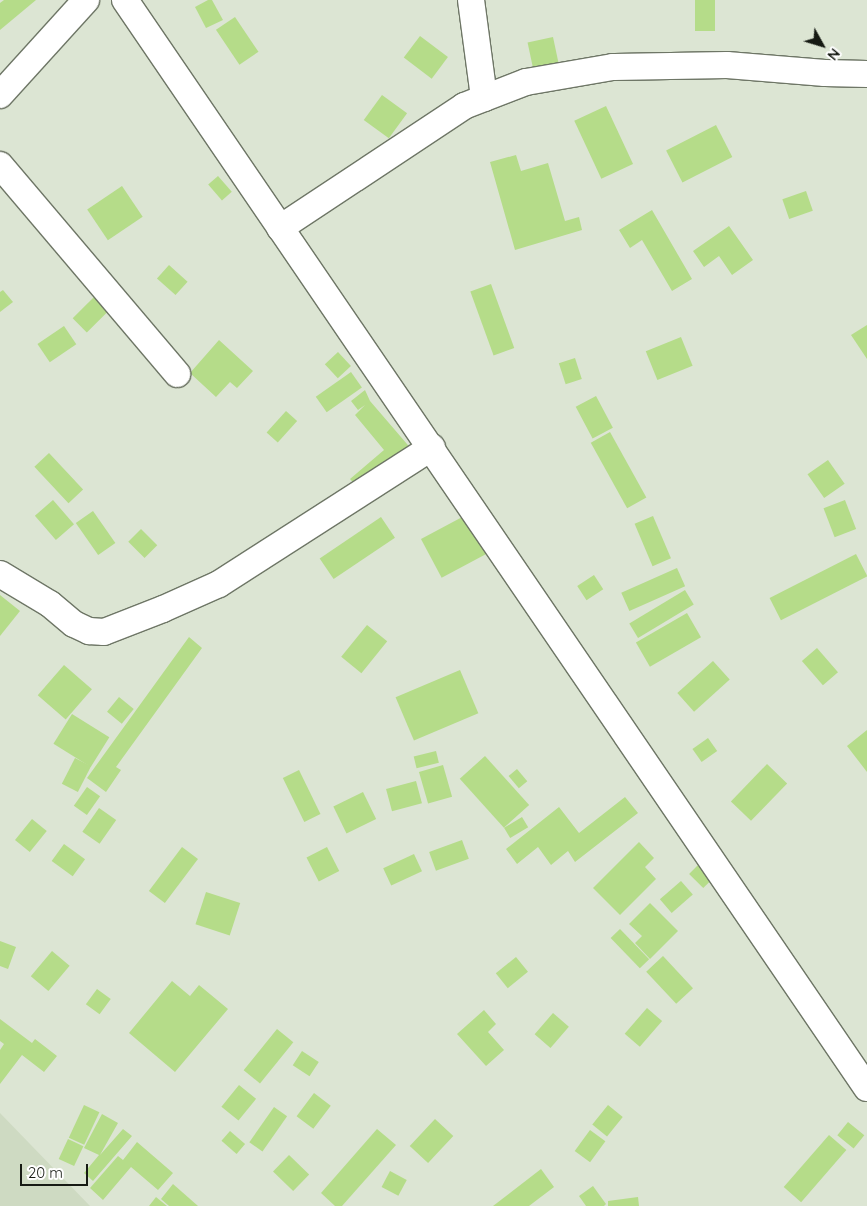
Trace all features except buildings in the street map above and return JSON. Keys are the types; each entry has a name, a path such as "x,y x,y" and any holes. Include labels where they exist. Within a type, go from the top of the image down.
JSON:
{"street":[{"path":"0,95 86,0"},
{"path":"125,0 432,447 867,1088"},
{"path":"472,0 484,98"},
{"path":"280,228 464,106 526,82 613,68 727,65 825,74 867,74"},
{"path":"0,165 177,374"},
{"path":"0,574 50,604 74,624 89,631 104,632 163,609 219,584 432,447"}],"shaded area":[{"path":"0,1113 90,1206 0,1206"}]}
